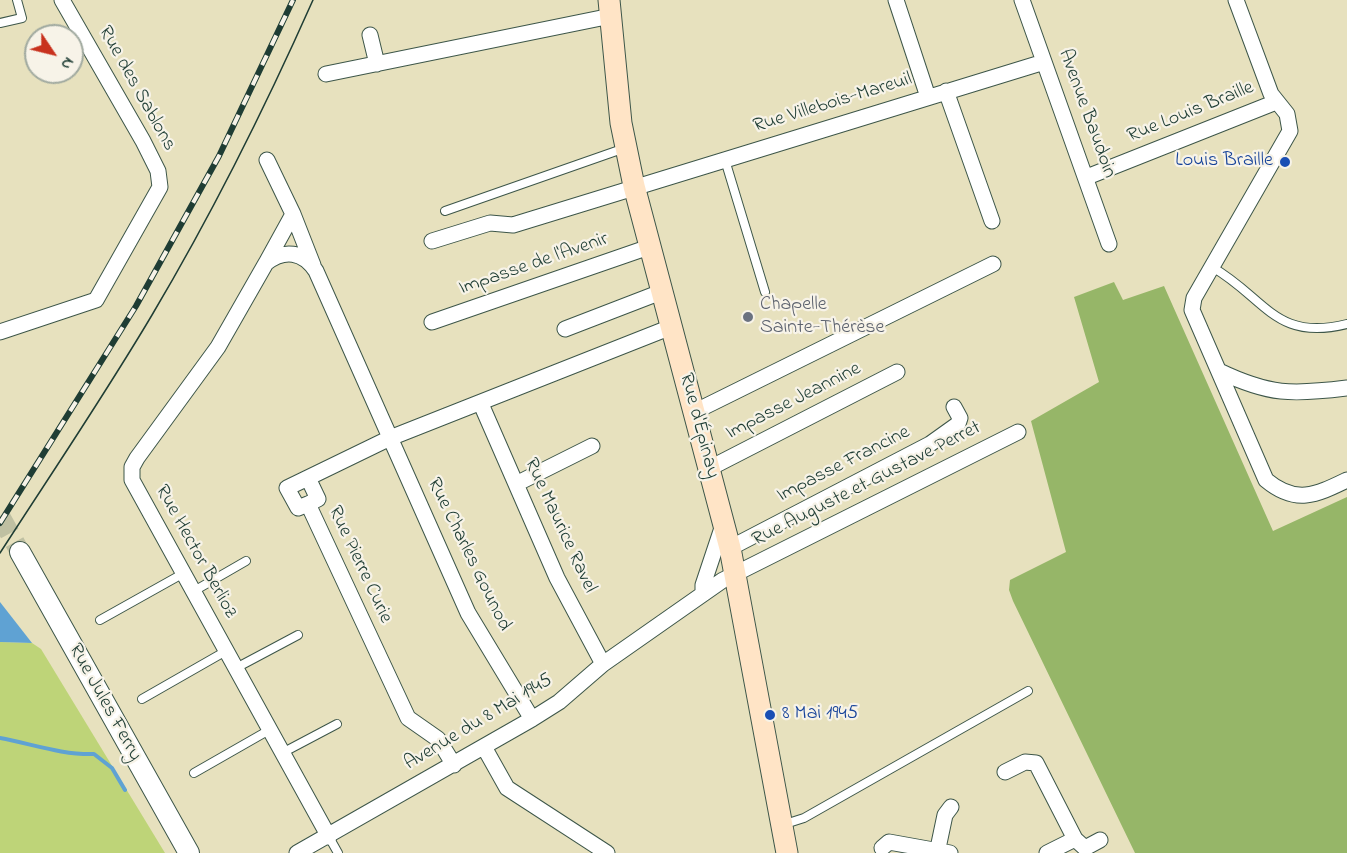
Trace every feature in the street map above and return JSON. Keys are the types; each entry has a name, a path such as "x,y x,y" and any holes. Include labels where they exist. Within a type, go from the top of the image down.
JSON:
{"main road":[{"name":"Rue d'Épinay","path":"610,8 626,147 633,186 724,522 787,853"}],"street":[{"name":"Rue des Sablons","path":"0,332 96,300 160,187 158,171 143,141 62,0"},
{"path":"897,0 928,97"},
{"name":"Avenue Baudoin","path":"1022,0 1109,244"},
{"path":"1236,0 1276,102 1287,114 1290,131 1210,266 1194,298 1192,310 1266,480 1275,488 1299,496 1313,495 1347,480"},
{"path":"326,74 377,64 610,8"},
{"path":"370,35 377,64"},
{"name":"Rue Villebois-Mareuil","path":"432,241 490,223 513,225 633,186 1044,62"},
{"path":"946,91 992,221"},
{"name":"Rue Louis Braille","path":"1087,177 1276,102"},
{"path":"267,160 293,214 390,438 481,404 671,327"},
{"name":"Rue Hector Berlioz","path":"293,214 218,347 132,467 134,484 329,837"},
{"name":"Impasse de l'Avenir","path":"432,322 649,247"},
{"path":"266,263 282,254 295,254 306,259 316,271"},
{"path":"694,412 993,264"},
{"path":"566,329 661,292"},
{"path":"1219,371 1244,383 1286,393 1320,393 1347,388"},
{"name":"Impasse Jeannine","path":"710,468 897,372"},
{"name":"Rue Maurice Ravel","path":"481,404 558,578 603,664"},
{"name":"Impasse Francine","path":"730,548 930,444 958,424 960,418 954,407"},
{"name":"Rue Auguste et Gustave Perret","path":"734,576 1018,432"},
{"name":"Rue Pierre Curie","path":"390,438 287,488 298,508 308,504 408,718 438,740 454,765"},
{"name":"Rue Charles Gounod","path":"390,438 468,613 532,719"},
{"path":"516,484 592,446"},
{"path":"308,478 318,499 308,504"},
{"path":"703,594 703,585 724,522"},
{"name":"Rue Jules Ferry","path":"21,552 189,853"},
{"name":"Avenue du 8 Mai 1945","path":"297,853 454,765 559,702 603,664 703,594 734,576"},
{"path":"484,747 507,788 607,853"},
{"path":"1005,772 1025,762 1035,763 1075,839 1084,848 1100,840"},
{"path":"882,848 889,842 942,852 945,815 951,807"},
{"path":"1047,853 1075,839"}],"lane":[{"path":"0,23 22,18 17,0"},
{"path":"445,211 626,147"},
{"path":"725,158 765,292"},
{"path":"1210,266 1227,276 1287,324 1311,329 1347,324"},
{"path":"194,591 246,561"},
{"path":"100,620 184,573"},
{"path":"236,668 298,634"},
{"path":"142,699 226,651"},
{"path":"782,825 804,818 1028,691"},
{"path":"284,752 337,724"},
{"path":"194,773 271,729"},
{"path":"329,837 338,853"}],"green space":[{"path":"1114,282 1123,300 1164,286 1273,531 1347,497 1347,853 1135,853 1013,601 1009,590 1010,580 1066,552 1031,421 1099,382 1074,297"},
{"path":"0,642 32,643 41,649 165,853 0,853"}],"water":[{"path":"0,602 32,643 0,642"}],"waterway":[{"path":"0,738 59,751 94,754 112,768 125,790"}],"tunnel":[{"path":"0,516 20,552"}],"tram line":[{"path":"0,553 115,375 174,277 237,160 313,0"}],"railway":[{"path":"0,523 136,306 219,156 293,0"}],"place":[{"name":"Louis Braille","path":"1285,162"},
{"name":"Chapelle Sainte-Thérèse","path":"748,317"},
{"name":"8 Mai 1945","path":"770,715"}]}
